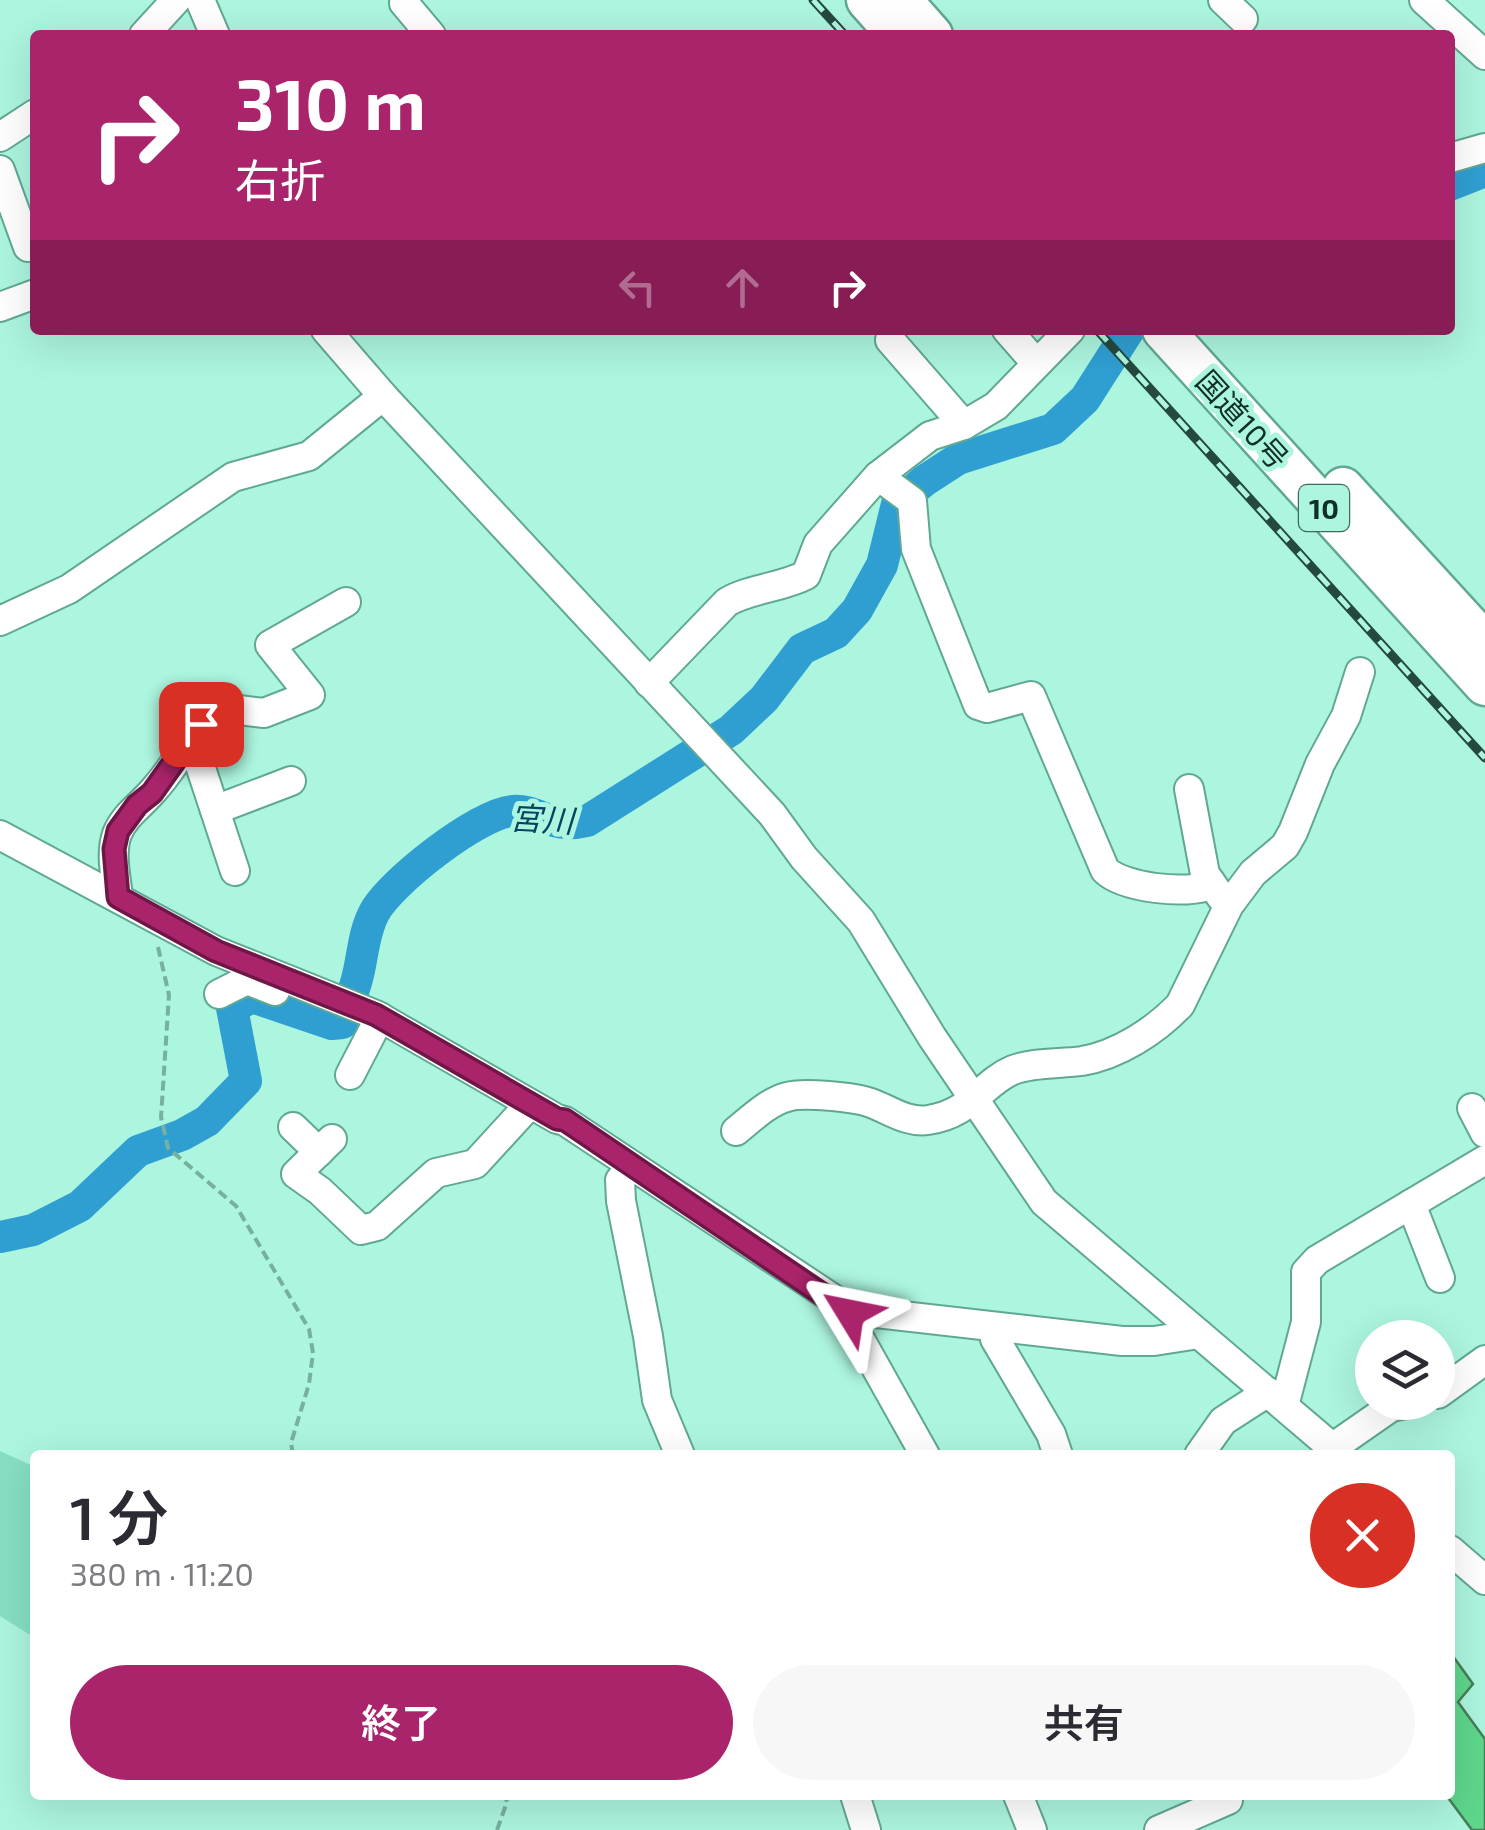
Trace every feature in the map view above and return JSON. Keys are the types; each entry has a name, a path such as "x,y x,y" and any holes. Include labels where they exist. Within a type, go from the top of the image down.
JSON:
{"highway":[{"path":"867,0 912,16"},
{"name":"国道10号","path":"1167,335 1480,653"},
{"name":"国道10号","path":"1202,335 1480,653"}],"street":[{"path":"151,30 176,0"},
{"path":"200,0 213,30"},
{"path":"1424,0 1485,55"},
{"path":"404,3 427,30"},
{"path":"0,137 30,117"},
{"path":"1455,157 1485,148"},
{"path":"0,170 30,246"},
{"path":"0,306 30,296"},
{"path":"330,335 772,814 804,858 861,921 932,1036 1044,1202 1334,1450"},
{"path":"1012,335 1036,362"},
{"path":"649,683 727,602 806,575 818,544 878,476 930,436 964,425 996,406 1065,335"},
{"path":"890,340 964,425"},
{"path":"0,621 69,589 233,476 309,456 383,396"},
{"path":"878,476 912,502 916,550 978,704 987,708 1031,696 1105,870 1130,884 1220,895"},
{"path":"130,904 114,849 118,831 137,805 152,793 201,724 223,708 264,713 310,695 270,645 346,602"},
{"path":"736,1131 774,1102 790,1095 868,1102 910,1120 929,1120 976,1100 1003,1075 1018,1068 1105,1055 1168,1017 1180,1005 1220,895 1285,846 1293,832 1320,764 1346,716 1360,672"},
{"path":"191,738 234,871"},
{"path":"214,810 291,781"},
{"path":"1189,788 1205,874 1220,895"},
{"path":"0,835 216,951 378,1016 530,1104 565,1120 850,1310 1122,1341 1199,1334"},
{"path":"219,994 246,980 301,1000 326,994"},
{"path":"350,1075 378,1016"},
{"path":"293,1127 326,1145 296,1174 361,1230 376,1226 436,1173 475,1164 530,1104"},
{"path":"1203,1450 1224,1420 1276,1399 1306,1322 1306,1272 1318,1260 1485,1160"},
{"path":"632,1166 620,1180 621,1201 648,1336 656,1400 678,1450"},
{"path":"1411,1204 1440,1278"},
{"path":"850,1310 856,1332 922,1450"},
{"path":"993,1328 995,1339 1051,1434 1056,1450"},
{"path":"1455,1382 1485,1360"},
{"path":"1338,1450 1376,1420"},
{"path":"1455,1555 1485,1580"},
{"path":"857,1800 866,1830"},
{"path":"1020,1800 1032,1830"},
{"path":"1159,1830 1224,1800"},
{"path":"1225,1830 1228,1800"}],"path":[{"path":"130,904 158,945 169,995 162,1118 168,1148 236,1206 309,1328 313,1353 310,1384 292,1450"},
{"path":"498,1830 506,1800"}],"green space":[{"path":"0,1451 30,1465 30,1635 0,1616"}],"building":[{"path":"1455,1659 1473,1684 1458,1702 1485,1739 1485,1830 1472,1830 1450,1800 1455,1800"}],"waterway":[{"name":"宮川","path":"1455,183 1485,171"},
{"name":"宮川","path":"0,1237 33,1230 80,1206 138,1151 207,1121 246,1081 232,1008 252,997 332,1024 342,1023 374,913 397,885 436,851 479,824 513,811 563,823 587,821 731,730 764,699 802,649 836,633 857,610 882,565 897,504 958,459 1053,429 1085,399 1126,335"}],"railway":[{"path":"813,0 840,30"},
{"path":"1102,335 1485,758"}],"route":[{"path":"201,724 152,793 137,805 118,831 114,849 118,897 216,951 376,1015 557,1119 565,1120 850,1313"}]}
